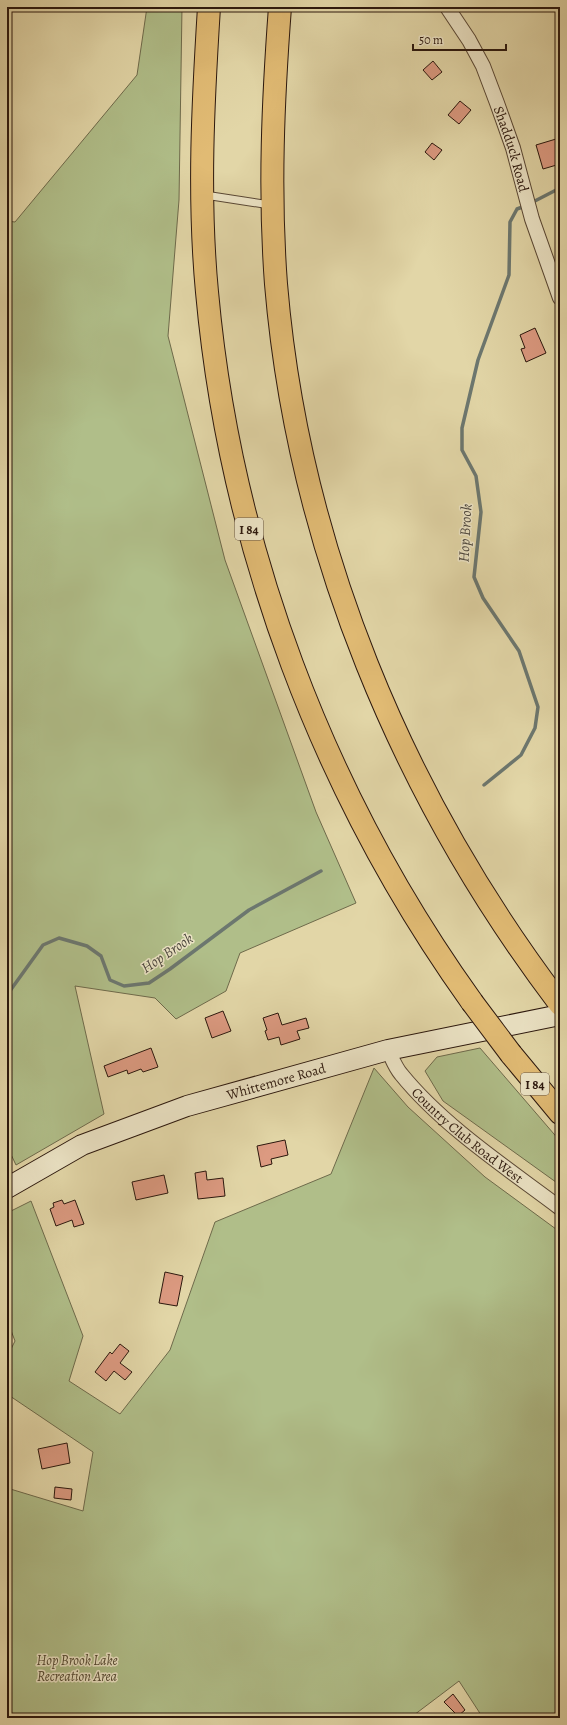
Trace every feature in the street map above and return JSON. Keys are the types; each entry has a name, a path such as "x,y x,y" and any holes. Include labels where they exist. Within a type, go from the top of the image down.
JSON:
{"highway":[{"name":"I 84","path":"209,7 202,122 202,194 207,292 222,408 246,519 263,578 281,634 323,741 350,801 403,897 438,954 472,1002 511,1054 560,1112"},
{"path":"280,7 272,124 272,205 276,285 291,397 314,503 346,610 386,712 436,813 463,862 493,910 560,1004"}],"main road":[{"name":"Whittemore Road","path":"7,1188 82,1145 187,1106 388,1050 560,1015"}],"street":[{"name":"Shadduck Road","path":"447,7 469,40 482,66 513,148 532,219 560,298"},
{"name":"Country Club Road West","path":"388,1050 400,1073 430,1105 480,1148 560,1208"}],"lane":[{"path":"202,194 272,205"}],"green space":[{"path":"147,7 182,7 179,200 168,336 225,560 316,812 356,903 240,953 226,991 176,1019 155,998 75,986 104,1114 16,1165 7,1146 7,221 15,222 137,75"},
{"path":"480,1048 560,1141 560,1185 443,1101 425,1071 437,1057"},
{"name":"Hop Brook Lake Recreation Area","path":"374,1068 408,1107 485,1177 560,1232 560,1718 483,1718 459,1681 410,1718 7,1718 7,1488 83,1511 93,1452 7,1394 7,1357 15,1341 7,1320 7,1213 31,1201 83,1336 69,1381 120,1414 170,1350 215,1222 331,1174"}],"building":[{"path":"433,61 442,72 432,80 423,70"},
{"path":"460,101 471,110 459,124 448,115"},
{"path":"556,139 560,154 560,164 543,169 536,145"},
{"path":"432,143 442,150 434,160 425,152"},
{"path":"535,328 546,353 526,362 521,349 525,348 520,335"},
{"path":"223,1011 231,1031 212,1038 205,1018"},
{"path":"278,1013 282,1025 306,1018 309,1028 297,1031 300,1039 281,1045 279,1037 268,1040 265,1031 267,1030 263,1018"},
{"path":"151,1048 158,1067 143,1072 141,1069 128,1074 127,1070 108,1077 104,1066"},
{"path":"285,1140 288,1155 271,1159 272,1164 261,1167 257,1146"},
{"path":"206,1171 207,1180 223,1178 225,1196 198,1199 195,1173"},
{"path":"164,1175 168,1193 136,1200 132,1182"},
{"path":"62,1200 64,1204 75,1200 84,1224 74,1227 72,1220 56,1226 50,1209 54,1207 53,1203"},
{"path":"165,1272 183,1276 177,1306 159,1303"},
{"path":"120,1344 129,1351 120,1363 132,1372 125,1380 114,1371 106,1381 95,1372 110,1352 112,1354"},
{"path":"67,1443 70,1463 42,1469 38,1449"},
{"path":"55,1487 72,1489 71,1500 54,1498"},
{"path":"453,1694 465,1710 458,1716 444,1702"}],"waterway":[{"name":"Hop Brook","path":"531,203 560,188"},
{"name":"Hop Brook","path":"484,785 521,755 535,728 538,707 519,651 483,598 474,577 481,512 476,476 462,450 462,428 478,360 509,275 510,222 517,209 525,206"},
{"name":"Hop Brook","path":"7,995 43,945 59,938 87,946 101,956 110,980 124,986 149,983 249,910 321,871"}]}
